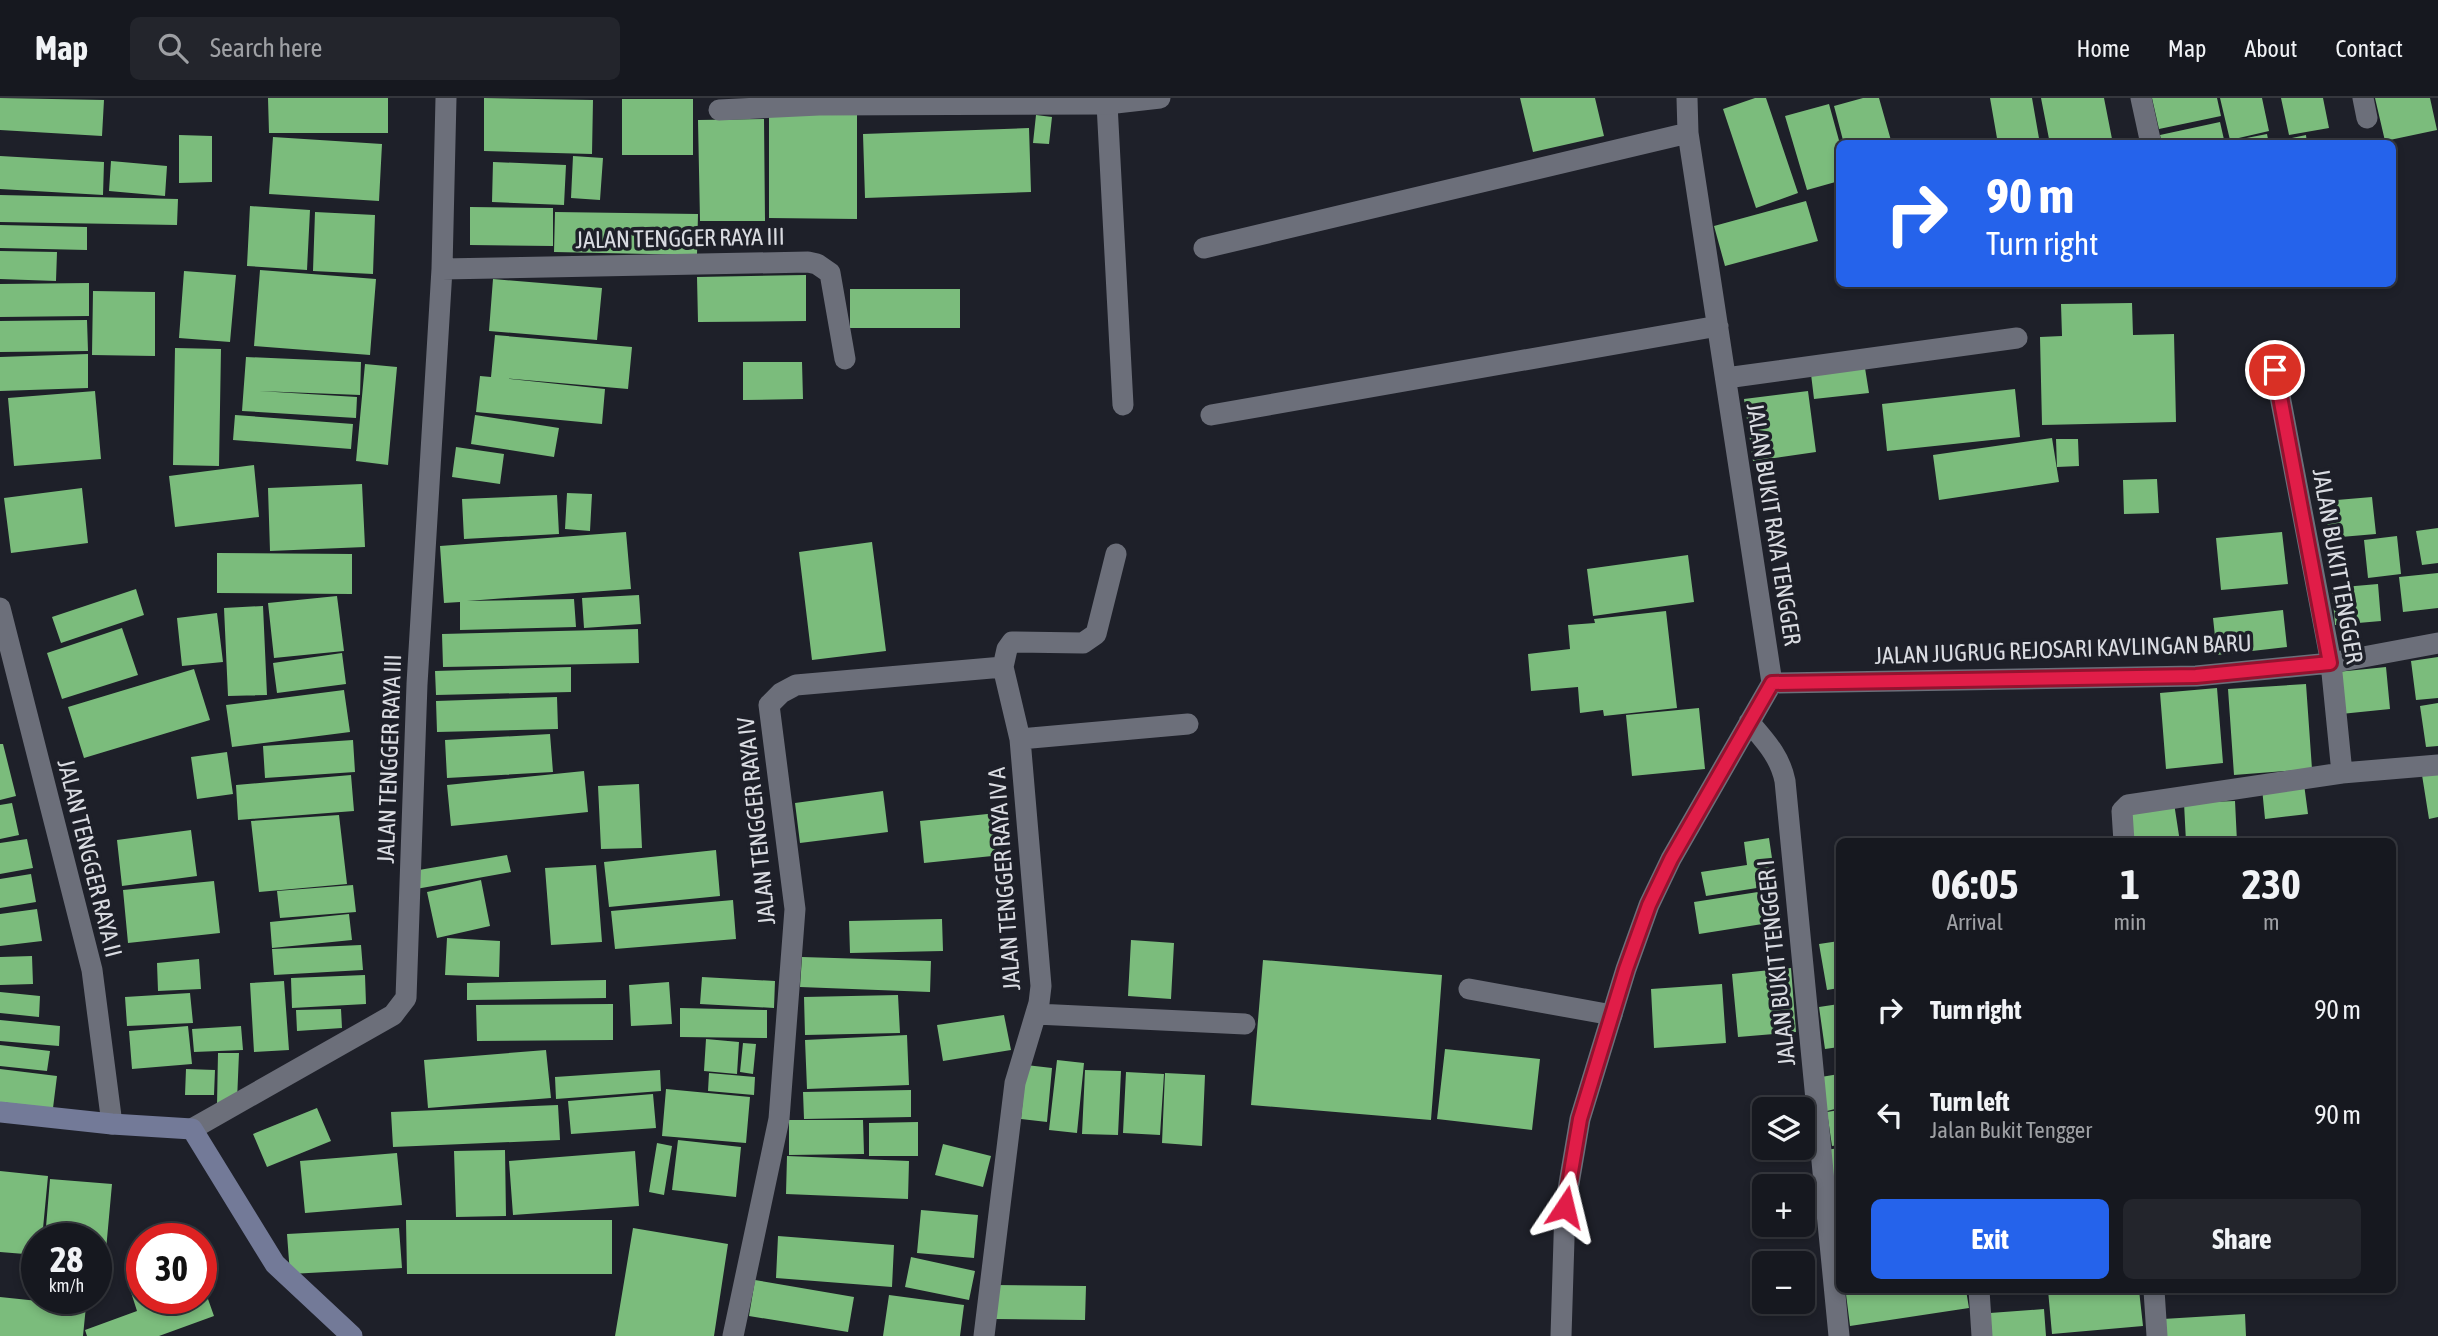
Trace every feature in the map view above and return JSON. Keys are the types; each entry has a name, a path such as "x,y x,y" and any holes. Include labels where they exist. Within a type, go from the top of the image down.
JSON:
{"main road":[{"path":"0,1112 192,1129 275,1264 332,1327 352,1336"}],"street":[{"name":"JALAN TENGGER RAYA III","path":"192,1129 393,1015 406,999 417,684 442,269 446,98"},
{"path":"719,110 819,101 1107,104 1160,98"},
{"name":"JALAN BUKIT RAYA TENGGER","path":"1561,1336 1565,1207 1580,1119 1612,1015 1649,905 1671,859 1772,683 1688,133 1687,98"},
{"path":"2141,98 2150,140"},
{"path":"1107,104 1123,405"},
{"path":"1204,248 1688,133"},
{"name":"JALAN TENGGER RAYA III","path":"442,269 808,262 817,264 830,273 845,359"},
{"path":"1211,415 1718,326"},
{"path":"1726,378 2017,338"},
{"name":"JALAN BUKIT TENGGER","path":"2275,370 2330,663 2342,773"},
{"path":"1003,667 1007,649 1012,642 1083,643 1092,638 1096,634 1116,554"},
{"name":"JALAN TENGGER RAYA II","path":"0,608 92,970 112,1124"},
{"name":"JALAN JUGRUG REJOSARI KAVLINGAN BARU","path":"1772,683 2196,676 2330,663 2438,643"},
{"name":"JALAN TENGGER RAYA IV A","path":"984,1336 1015,1083 1036,1014 1041,986 1020,739 1003,667"},
{"name":"JALAN TENGGER RAYA IV","path":"733,1336 779,1119 795,909 769,705 781,693 796,685 1003,667"},
{"name":"JALAN BUKIT TENGGER I","path":"1749,722 1775,753 1782,765 1785,781 1839,1336"},
{"path":"1020,739 1188,724"},
{"path":"2124,838 2122,811 2128,805 2342,773 2438,765"},
{"path":"1469,989 1612,1015"},
{"path":"1036,1014 1245,1024"},
{"path":"1979,1293 1982,1336"},
{"path":"2154,1293 2157,1336"}],"building":[{"path":"0,98 104,100 102,136 0,130"},
{"path":"268,98 388,98 388,133 269,133"},
{"path":"484,98 593,100 592,154 484,151"},
{"path":"1520,98 1595,98 1604,136 1533,152"},
{"path":"1755,98 1766,98 1798,193 1756,208 1723,109"},
{"path":"1863,98 1879,98 1891,140 1843,140 1834,106"},
{"path":"1990,98 2032,98 2039,140 1997,140"},
{"path":"2041,98 2104,98 2112,140 2049,140"},
{"path":"2152,98 2217,98 2221,116 2159,129"},
{"path":"2220,98 2262,98 2269,131 2230,140"},
{"path":"2281,98 2323,98 2329,128 2289,135"},
{"path":"2375,98 2430,98 2437,130 2385,140"},
{"path":"622,99 693,99 693,155 622,155"},
{"path":"1829,104 1839,140 1836,140 1836,182 1807,190 1785,116"},
{"path":"769,113 857,114 857,219 769,218"},
{"path":"1036,115 1052,117 1049,144 1033,143"},
{"path":"764,119 765,221 700,221 698,120"},
{"path":"2220,122 2224,140 2161,140 2160,135"},
{"path":"1029,128 1031,192 865,198 863,134"},
{"path":"2267,134 2268,140 2236,140"},
{"path":"179,135 212,136 212,182 179,183"},
{"path":"2306,135 2307,140 2282,140"},
{"path":"273,137 382,144 379,201 269,194"},
{"path":"0,156 104,162 103,195 0,189"},
{"path":"573,156 603,158 600,200 571,198"},
{"path":"111,161 167,166 165,196 109,191"},
{"path":"493,162 566,165 564,205 492,202"},
{"path":"0,195 178,199 177,225 0,222"},
{"path":"1806,201 1818,241 1725,266 1714,226"},
{"path":"250,206 310,210 307,270 247,266"},
{"path":"470,207 553,208 553,246 470,245"},
{"path":"315,212 375,215 373,274 313,271"},
{"path":"555,212 698,214 697,255 554,252"},
{"path":"0,225 87,227 87,250 0,248"},
{"path":"0,251 57,252 56,281 0,279"},
{"path":"260,270 376,279 370,355 254,346"},
{"path":"184,271 236,275 230,342 179,338"},
{"path":"806,275 806,321 698,322 697,277"},
{"path":"493,279 602,288 597,340 489,331"},
{"path":"89,283 89,316 0,317 0,284"},
{"path":"850,289 960,289 960,328 850,328"},
{"path":"93,291 155,292 155,356 92,355"},
{"path":"2132,303 2133,335 2174,334 2176,422 2042,425 2040,337 2062,336 2061,304"},
{"path":"87,320 88,351 0,352 0,321"},
{"path":"495,335 632,347 628,389 502,378 605,389 602,424 476,412 480,376 491,377"},
{"path":"175,348 221,349 219,466 173,465"},
{"path":"88,354 88,388 0,391 0,357"},
{"path":"246,357 361,362 360,395 259,391 357,397 356,418 242,411"},
{"path":"743,362 802,362 803,399 743,400"},
{"path":"365,364 397,367 388,465 356,461"},
{"path":"1865,368 1869,393 1814,399 1811,374"},
{"path":"2015,389 2020,437 1887,451 1882,404"},
{"path":"95,391 101,459 14,466 8,398"},
{"path":"1808,391 1816,452 1753,461 1744,399"},
{"path":"235,415 353,424 351,449 233,440"},
{"path":"475,415 559,428 554,457 471,444"},
{"path":"2052,438 2059,482 1939,500 1933,455"},
{"path":"2056,439 2078,439 2079,466 2057,467"},
{"path":"456,447 504,454 500,484 452,477"},
{"path":"254,465 259,517 175,527 169,476"},
{"path":"2157,479 2159,513 2124,514 2123,480"},
{"path":"362,484 365,547 270,551 268,488"},
{"path":"82,488 88,543 11,553 4,498"},
{"path":"567,493 592,494 590,531 565,529"},
{"path":"557,495 559,534 464,539 462,499"},
{"path":"2372,497 2376,534 2329,538 2325,501"},
{"path":"2438,528 2438,563 2422,565 2416,531"},
{"path":"626,532 631,589 467,601 574,599 576,627 460,630 460,602 444,603 440,546"},
{"path":"2282,532 2288,584 2221,590 2216,538"},
{"path":"2397,536 2401,574 2368,578 2364,540"},
{"path":"872,542 886,651 812,660 799,552"},
{"path":"217,553 352,554 352,594 217,593"},
{"path":"1688,555 1694,602 1593,616 1587,569"},
{"path":"2438,573 2438,608 2403,612 2399,577"},
{"path":"2378,584 2381,621 2335,625 2332,588"},
{"path":"136,589 144,615 61,643 52,617"},
{"path":"639,595 641,624 584,628 582,598"},
{"path":"337,596 344,651 274,658 268,603"},
{"path":"263,606 267,695 228,696 224,608"},
{"path":"2283,610 2287,647 2217,655 2213,618"},
{"path":"1666,611 1677,708 1604,716 1603,710 1580,713 1578,687 1531,691 1528,654 1570,649 1568,625 1595,623 1594,619"},
{"path":"217,613 223,662 182,666 177,618"},
{"path":"122,628 138,675 62,699 47,653"},
{"path":"638,629 639,663 443,667 442,634"},
{"path":"342,653 346,684 277,693 273,663"},
{"path":"2438,657 2438,698 2416,700 2411,661"},
{"path":"571,667 571,692 436,695 435,671"},
{"path":"2386,667 2390,709 2341,714 2337,672"},
{"path":"194,669 210,720 84,758 68,707"},
{"path":"2306,684 2312,769 2234,775 2228,689"},
{"path":"2217,688 2223,763 2166,769 2160,693"},
{"path":"344,690 350,732 232,747 226,705"},
{"path":"557,697 558,729 437,732 436,701"},
{"path":"2438,703 2438,746 2426,747 2420,706"},
{"path":"1699,708 1705,769 1632,776 1626,715"},
{"path":"550,734 553,772 447,778 445,740"},
{"path":"353,740 355,772 265,778 263,746"},
{"path":"0,744 3,744 16,796 0,800"},
{"path":"227,752 233,794 197,799 191,757"},
{"path":"584,771 588,812 451,826 447,785"},
{"path":"2438,772 2438,817 2429,819 2422,775"},
{"path":"351,775 354,811 238,820 236,785"},
{"path":"639,784 642,848 601,849 598,786"},
{"path":"2304,784 2308,814 2265,819 2262,788"},
{"path":"883,791 888,832 800,843 795,803"},
{"path":"2235,801 2237,838 2186,838 2184,803"},
{"path":"12,803 19,835 0,839 0,805"},
{"path":"2174,803 2179,838 2131,838 2127,809"},
{"path":"997,813 1002,855 924,863 920,821"},
{"path":"339,815 347,884 259,892 251,821"},
{"path":"191,830 197,876 122,886 117,840"},
{"path":"1769,838 1776,885 1706,896 1701,872 1747,865 1744,842"},
{"path":"27,839 33,868 0,874 0,843"},
{"path":"716,850 720,896 609,907 604,862"},
{"path":"507,855 511,872 416,889 413,871"},
{"path":"596,865 602,942 551,945 545,868"},
{"path":"31,874 36,902 0,908 0,879"},
{"path":"481,880 490,926 437,938 427,892"},
{"path":"214,881 220,933 128,943 123,890"},
{"path":"353,885 356,912 280,918 277,891"},
{"path":"1777,889 1782,921 1699,934 1694,902"},
{"path":"733,900 736,939 615,949 611,911"},
{"path":"37,909 42,941 0,946 0,914"},
{"path":"349,914 352,940 272,948 270,922"},
{"path":"942,919 943,951 850,953 849,921"},
{"path":"447,938 500,941 499,977 445,975"},
{"path":"1131,940 1174,943 1171,999 1128,996"},
{"path":"1836,941 1836,988 1827,990 1819,944"},
{"path":"361,945 363,970 274,975 272,949"},
{"path":"32,956 33,984 0,985 0,957"},
{"path":"802,957 931,961 930,992 800,987"},
{"path":"199,959 201,989 158,991 157,963"},
{"path":"1263,960 1442,975 1431,1120 1251,1105"},
{"path":"1791,968 1796,1032 1738,1037 1732,974"},
{"path":"365,975 366,1004 292,1008 291,978"},
{"path":"702,977 775,981 774,1008 700,1004"},
{"path":"606,980 606,998 467,1000 467,983"},
{"path":"284,981 289,1050 254,1052 250,983"},
{"path":"669,982 672,1024 631,1026 629,985"},
{"path":"1722,984 1726,1043 1654,1048 1651,989"},
{"path":"0,992 40,996 39,1017 0,1013"},
{"path":"190,993 193,1023 127,1026 125,997"},
{"path":"898,995 900,1033 805,1035 804,997"},
{"path":"613,1004 613,1040 477,1041 476,1005"},
{"path":"1836,1004 1836,1047 1825,1049 1819,1007"},
{"path":"680,1008 767,1010 767,1038 680,1037"},
{"path":"341,1009 342,1028 297,1031 296,1010"},
{"path":"1004,1015 1011,1050 943,1061 937,1025"},
{"path":"0,1020 60,1026 59,1046 0,1041"},
{"path":"188,1026 192,1064 132,1069 129,1031"},
{"path":"241,1026 243,1050 194,1052 192,1029"},
{"path":"907,1035 909,1085 807,1089 805,1040"},
{"path":"706,1039 739,1042 737,1074 704,1071"},
{"path":"743,1043 756,1044 753,1074 740,1072"},
{"path":"0,1045 50,1051 47,1071 0,1066"},
{"path":"1445,1049 1540,1059 1532,1130 1437,1119"},
{"path":"546,1050 551,1098 428,1108 424,1060"},
{"path":"218,1053 239,1053 237,1101 217,1105"},
{"path":"1057,1060 1084,1063 1077,1133 1049,1130"},
{"path":"1026,1065 1052,1068 1047,1122 1021,1119"},
{"path":"0,1069 57,1076 53,1108 0,1102"},
{"path":"186,1069 215,1070 214,1095 185,1095"},
{"path":"660,1070 661,1091 556,1099 555,1077"},
{"path":"1085,1070 1121,1071 1118,1135 1082,1134"},
{"path":"1126,1072 1164,1074 1160,1135 1123,1133"},
{"path":"709,1073 755,1077 754,1095 708,1091"},
{"path":"1165,1073 1205,1075 1202,1146 1162,1143"},
{"path":"1836,1074 1836,1109 1827,1111 1821,1077"},
{"path":"666,1089 750,1097 746,1143 662,1136"},
{"path":"911,1090 911,1117 804,1119 803,1092"},
{"path":"653,1094 656,1128 571,1134 568,1101"},
{"path":"558,1105 560,1140 393,1147 391,1112"},
{"path":"317,1108 331,1141 267,1167 253,1134"},
{"path":"1836,1110 1836,1145 1832,1146 1827,1112"},
{"path":"789,1120 863,1120 864,1154 789,1155"},
{"path":"918,1122 918,1156 869,1156 869,1123"},
{"path":"678,1140 741,1147 736,1197 672,1190"},
{"path":"657,1143 672,1146 664,1195 649,1192"},
{"path":"943,1144 991,1156 983,1187 935,1175"},
{"path":"1836,1148 1834,1200 1826,1150"},
{"path":"505,1150 506,1216 456,1217 454,1151"},
{"path":"635,1151 639,1206 513,1215 509,1161"},
{"path":"397,1153 402,1205 305,1213 300,1161"},
{"path":"787,1156 909,1161 908,1199 786,1194"},
{"path":"0,1171 48,1176 44,1223 21,1223 21,1254 0,1252"},
{"path":"50,1179 112,1184 108,1223 46,1223"},
{"path":"921,1210 978,1215 974,1258 917,1253"},
{"path":"406,1220 612,1220 612,1274 407,1274"},
{"path":"399,1228 402,1268 290,1274 287,1234"},
{"path":"633,1228 728,1244 714,1336 615,1336"},
{"path":"778,1236 894,1245 892,1287 776,1278"},
{"path":"911,1257 975,1271 969,1300 905,1287"},
{"path":"755,1280 854,1297 848,1332 749,1316"},
{"path":"994,1285 1086,1286 1085,1320 994,1319"},
{"path":"1966,1293 1969,1308 1850,1326 1846,1294"},
{"path":"2048,1293 2139,1293 2143,1326 2052,1334"},
{"path":"889,1295 964,1305 960,1336 883,1336"},
{"path":"0,1297 21,1299 21,1314 85,1314 83,1336 0,1336"},
{"path":"2044,1309 2046,1336 1992,1336 1990,1313"},
{"path":"129,1314 214,1316 159,1336 87,1336 85,1330"},
{"path":"2245,1314 2246,1336 2165,1336 2163,1319"}],"route":[{"path":"1565,1207 1580,1119 1626,969 1649,905 1671,859 1772,683 2196,676 2330,663 2275,370"}]}
